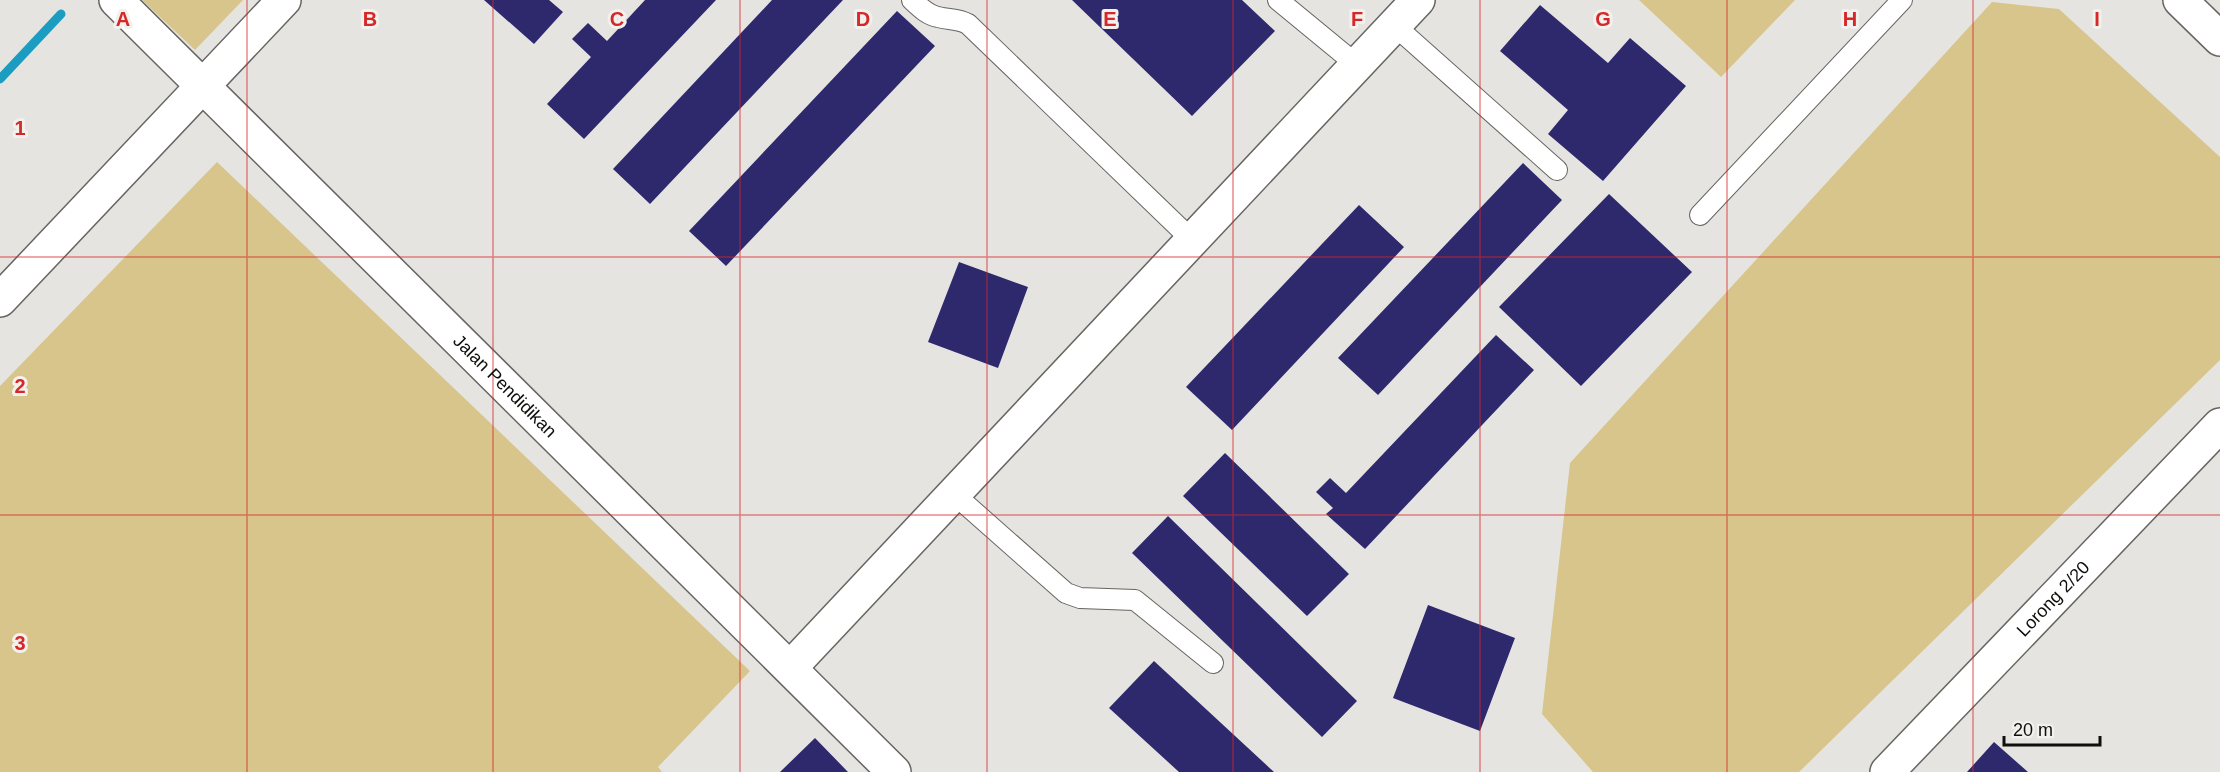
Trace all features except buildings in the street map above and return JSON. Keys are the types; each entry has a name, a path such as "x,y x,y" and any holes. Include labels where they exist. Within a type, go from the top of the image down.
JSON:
{"street":[{"name":"Jalan Pendidikan","path":"116,0 894,772"},
{"path":"0,300 284,0"},
{"path":"790,668 1418,0"},
{"path":"2180,0 2220,39"},
{"name":"Lorong 2/20","path":"1887,772 2220,425"}],"lane":[{"path":"912,0 935,17 959,19 968,24 1192,240"},
{"path":"1278,0 1357,65"},
{"path":"1700,215 1902,0"},
{"path":"1394,25 1557,170"},
{"path":"954,494 1066,593 1080,598 1135,600 1213,663"}],"shaded area":[{"path":"142,0 243,0 195,50"},
{"path":"1639,0 1795,0 1721,77"},
{"path":"1992,2 2059,9 2220,157 2220,360 1799,772 1593,772 1542,714 1570,463"},
{"path":"217,162 750,671 658,767 662,772 0,772 0,386"}],"waterway":[{"path":"0,79 61,14"}]}
